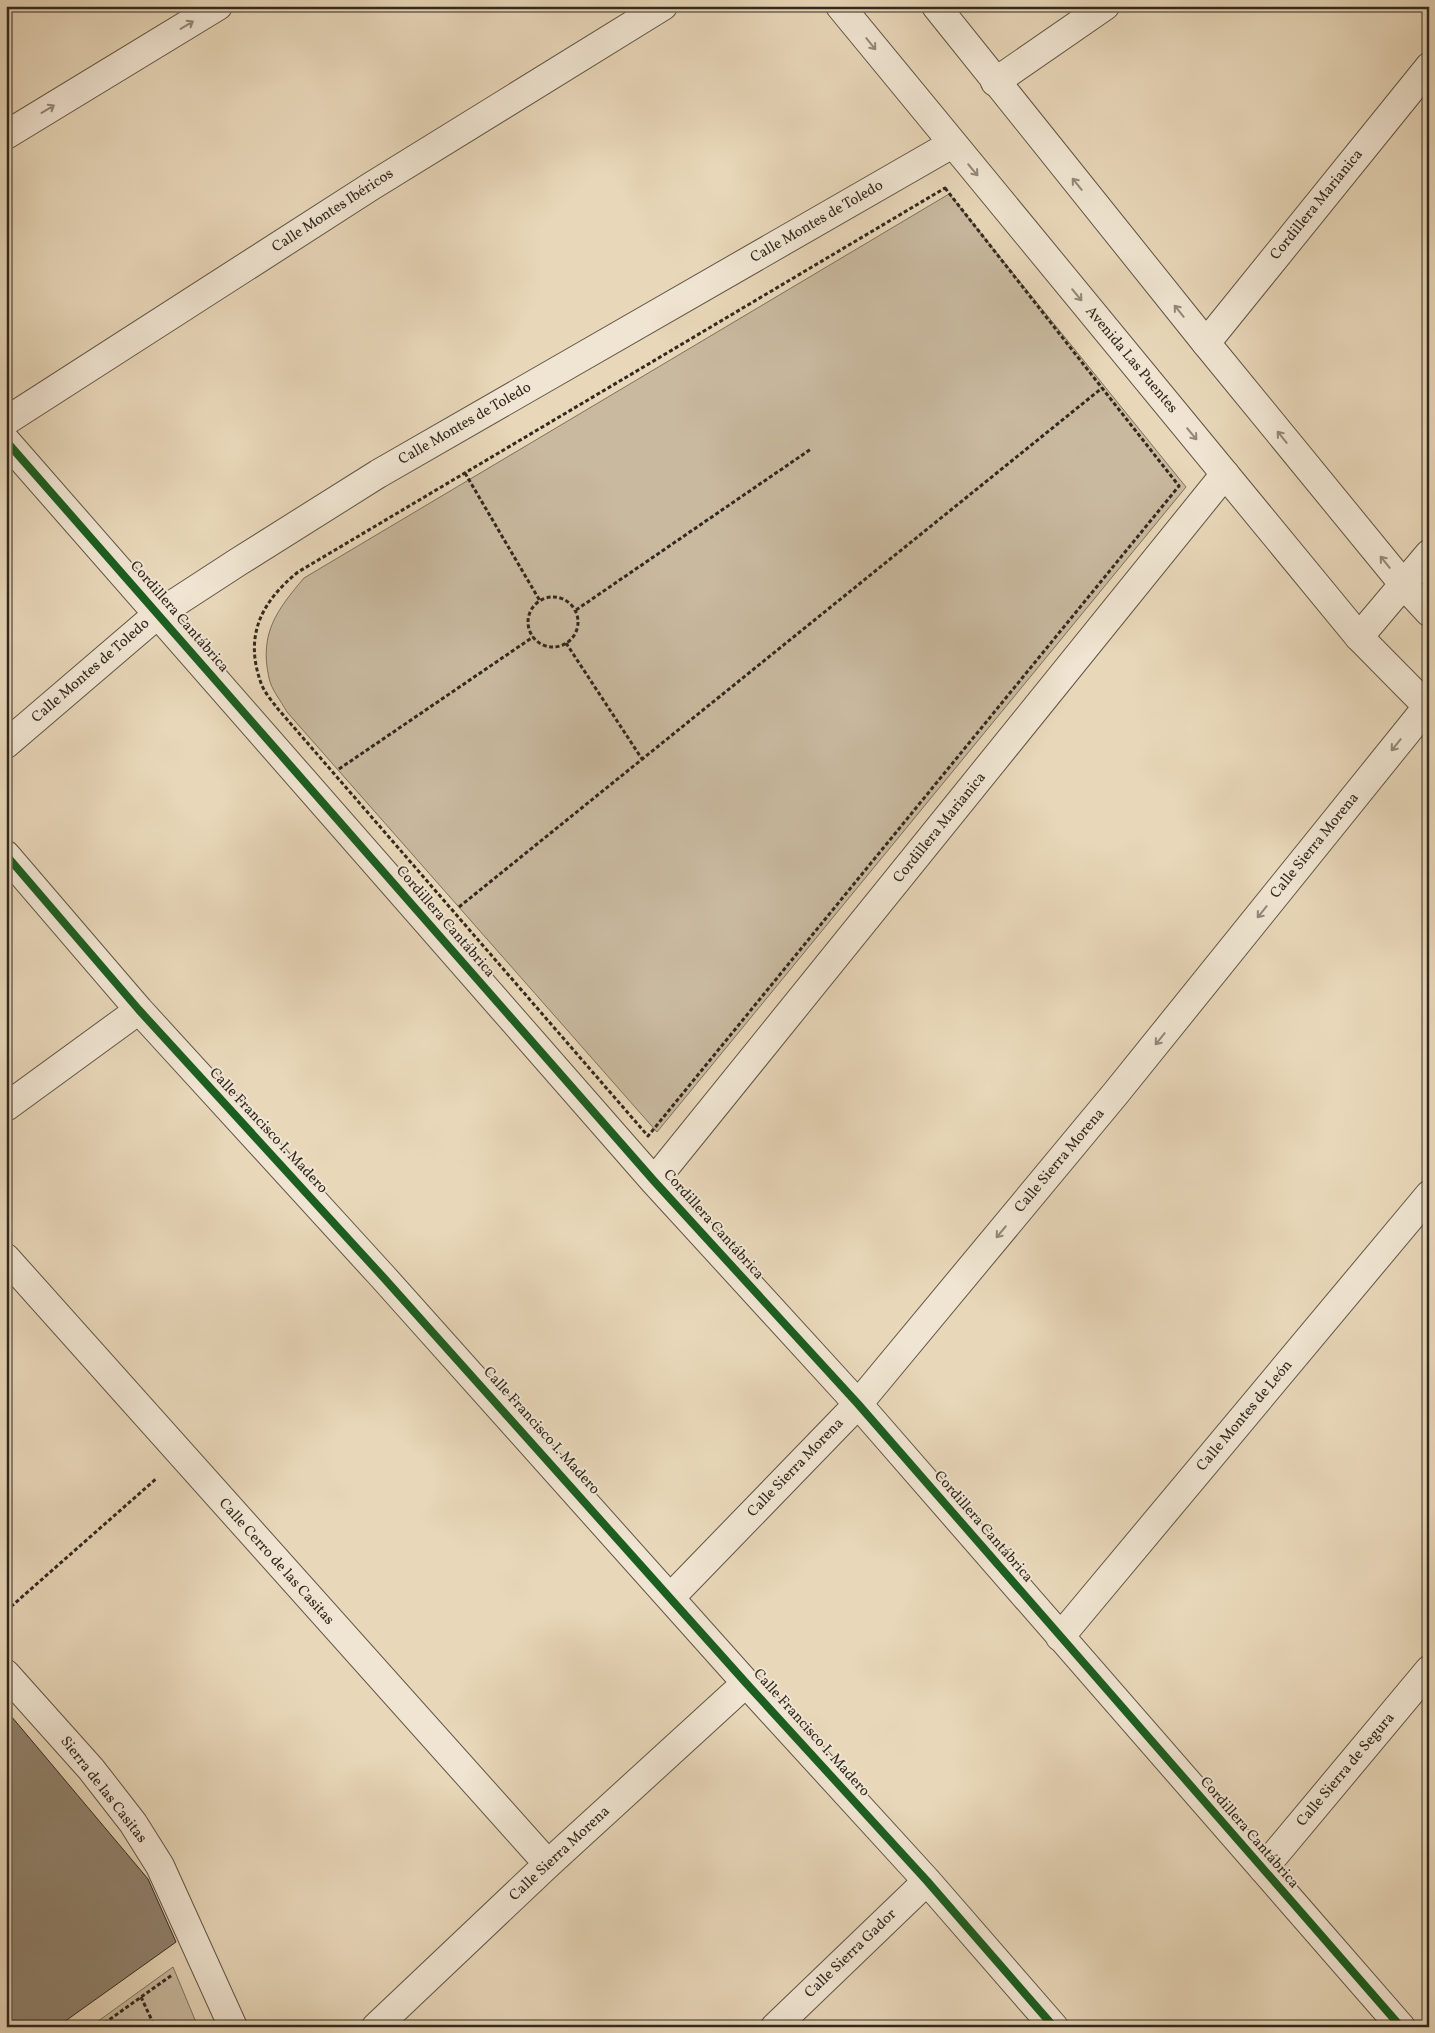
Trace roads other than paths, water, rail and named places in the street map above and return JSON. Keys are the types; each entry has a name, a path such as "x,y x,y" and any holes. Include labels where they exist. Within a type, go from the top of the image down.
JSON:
{"street":[{"path":"6,134 218,6"},
{"name":"Calle Montes Ibéricos","path":"6,421 370,187 663,6"},
{"name":"Avenida Las Puentes","path":"840,6 1359,637 1428,708"},
{"path":"936,6 1206,343 1404,585 1429,612"},
{"path":"995,82 1105,6"},
{"name":"Cordillera Marianica","path":"1206,343 1429,67"},
{"name":"Calle Montes de Toledo","path":"6,744 158,614 378,474 952,144"},
{"name":"Cordillera Cantábrica","path":"6,441 654,1181 858,1404 1401,2027"},
{"name":"Cordillera Marianica","path":"654,1181 1225,474"},
{"path":"1359,637 1429,554"},
{"name":"Calle Sierra Morena","path":"671,1597 858,1404 1116,1093 1428,708"},
{"name":"Calle Francisco I. Madero","path":"6,855 138,1010 383,1277 746,1683 927,1881 1054,2027"},
{"path":"6,1107 138,1010"},
{"name":"Calle Montes de León","path":"1060,1637 1429,1195"},
{"name":"Calle Cerro de las Casitas","path":"6,1258 548,1864"},
{"name":"Calle Sierra de Segura","path":"1263,1869 1429,1670"},
{"name":"Sierra de las Casitas","path":"6,1674 91,1769 133,1823 160,1866 233,2027"},
{"name":"Calle Sierra Morena","path":"376,2027 548,1864 746,1683"},
{"name":"Calle Sierra Gador","path":"775,2027 927,1881"}]}
